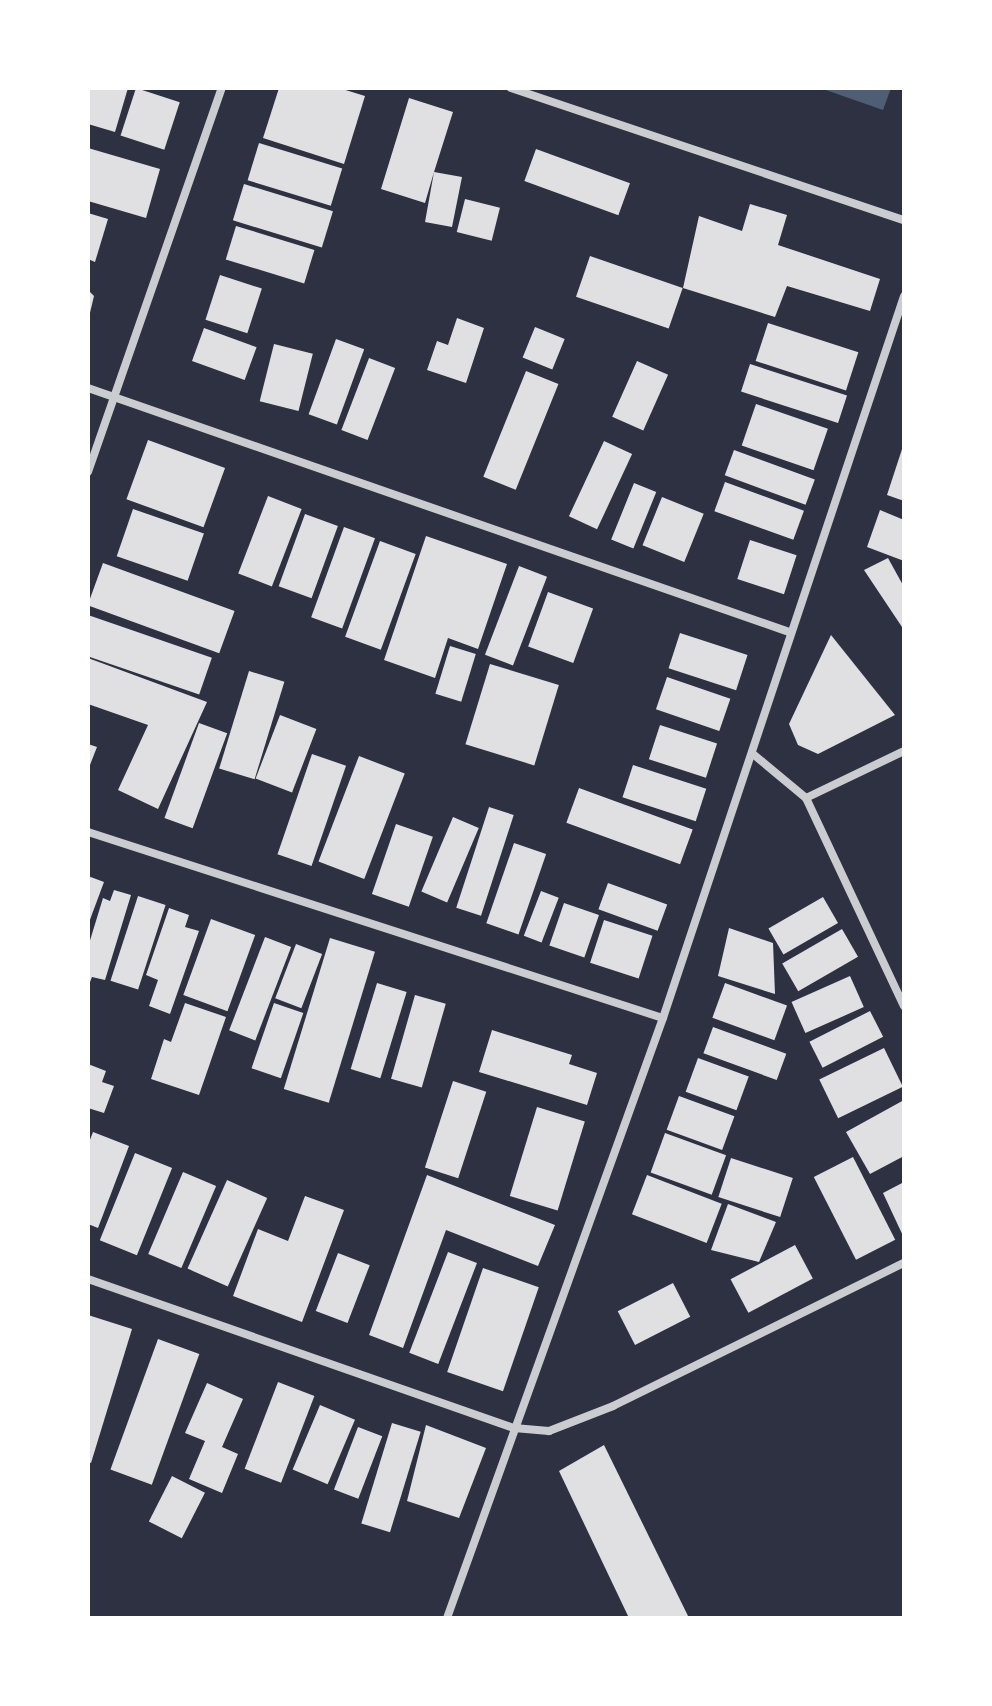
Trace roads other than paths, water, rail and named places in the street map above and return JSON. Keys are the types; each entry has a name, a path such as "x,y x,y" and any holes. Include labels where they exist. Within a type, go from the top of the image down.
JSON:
{"street":[{"path":"88,472 222,88"},
{"path":"511,88 904,220"},
{"path":"447,1618 663,1018 753,754 789,632 904,296"},
{"path":"88,388 789,632"},
{"path":"806,798 904,751"},
{"path":"753,754 806,798 904,1006"},
{"path":"88,832 663,1018"},
{"path":"88,1279 514,1428 549,1431 613,1406 904,1263"}],"water":[{"path":"820,88 891,88 883,110"}]}
